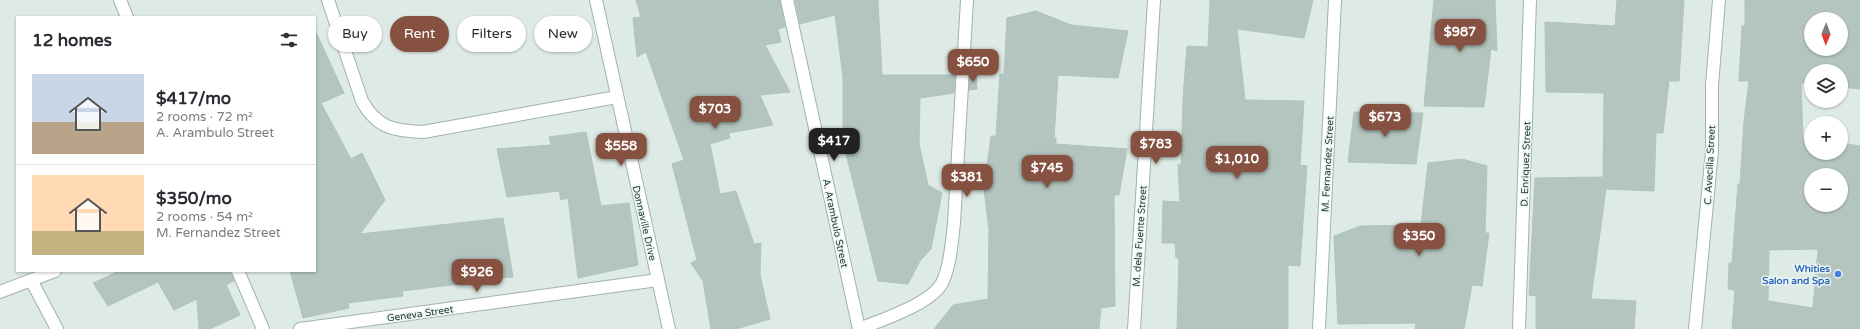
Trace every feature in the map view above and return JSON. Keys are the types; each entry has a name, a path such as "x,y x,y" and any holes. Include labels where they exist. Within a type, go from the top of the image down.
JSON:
{"street":[{"path":"120,0 127,16"},
{"path":"328,0 362,101 369,114 382,125 402,131 423,132 617,97"},
{"name":"Donnaville Drive","path":"596,0 669,329"},
{"name":"A. Arambulo Street","path":"787,0 859,329"},
{"path":"859,329 920,304 941,284 950,254 954,223 967,0"},
{"name":"M. dela Fuente Street","path":"1134,329 1154,0"},
{"name":"M. Fernandez Street","path":"1319,329 1335,0"},
{"name":"D. Enriquez Street","path":"1519,329 1530,0"},
{"name":"C. Avecilla Street","path":"1695,329 1712,151 1712,85 1719,0"},
{"path":"0,292 52,272"},
{"path":"238,272 263,329"},
{"path":"32,280 57,329"},
{"name":"Geneva Street","path":"300,329 658,280"}],"building":[{"path":"636,0 780,0 785,27 778,29 781,42 765,45 790,92 760,95 773,125 729,133 730,138 710,144 720,194 736,191 754,244 761,243 760,275 770,319 736,329 711,329 703,281 691,263 697,260 672,164 684,160 646,52 637,57 633,18 641,17"},
{"path":"795,0 878,0 882,75 955,75 954,93 920,98 919,144 928,185 942,193 931,249 920,261 908,284 878,281 843,142 843,77 835,15 800,24"},
{"path":"1210,0 1313,0 1304,38 1237,29 1245,100 1304,101 1300,165 1307,166 1300,266 1288,265 1288,329 1177,329 1179,258 1176,258 1175,243 1162,243 1163,201 1180,202 1178,164 1181,165 1183,98 1187,46 1208,47"},
{"path":"1434,0 1495,0 1497,51 1491,49 1484,107 1424,106"},
{"path":"1617,0 1684,0 1679,81 1669,81 1663,133 1656,133 1654,191 1606,189 1591,299 1636,301 1634,329 1536,329 1536,296 1529,295 1535,178 1603,177 1604,93 1546,92 1545,22 1615,26"},
{"path":"1745,0 1860,0 1860,89 1848,88 1848,64 1804,64 1804,83 1801,83 1804,160 1848,160 1848,144 1860,146 1860,329 1732,329 1735,290 1728,289 1729,263 1732,263 1738,184 1740,184 1744,121 1749,81 1739,81 1742,26 1745,26","holes":["1818,249 1813,308 1768,301 1769,250"]},
{"path":"1036,11 1071,25 1128,31 1118,78 1058,75 1054,138 1056,138 1056,144 1127,149 1119,195 1114,195 1115,306 1101,308 1099,329 934,329 953,305 988,299 989,230 984,189 991,136 996,136 1000,74 1004,74 1007,18"},
{"path":"316,32 344,93 321,103 351,159 362,153 385,200 360,234 503,218 513,277 459,282 460,284 402,291 403,296 348,303 349,308 303,318 290,272 316,272"},
{"path":"970,75 976,75 977,89 969,90"},
{"path":"1354,112 1423,113 1416,164 1348,162"},
{"path":"586,132 601,206 629,203 638,265 578,278 568,198 561,200 559,191 507,197 497,149 551,145 549,137"},
{"path":"1462,159 1487,166 1485,233 1489,233 1482,286 1472,285 1464,329 1415,329 1416,323 1338,324 1334,236 1361,226 1421,225 1428,163"},
{"path":"117,272 231,272 234,281 226,285 240,315 210,329 199,329 197,299 174,310 158,282 108,306 93,283"}],"place":[{"name":"Whities Salon and Spa","path":"1838,274"}]}
